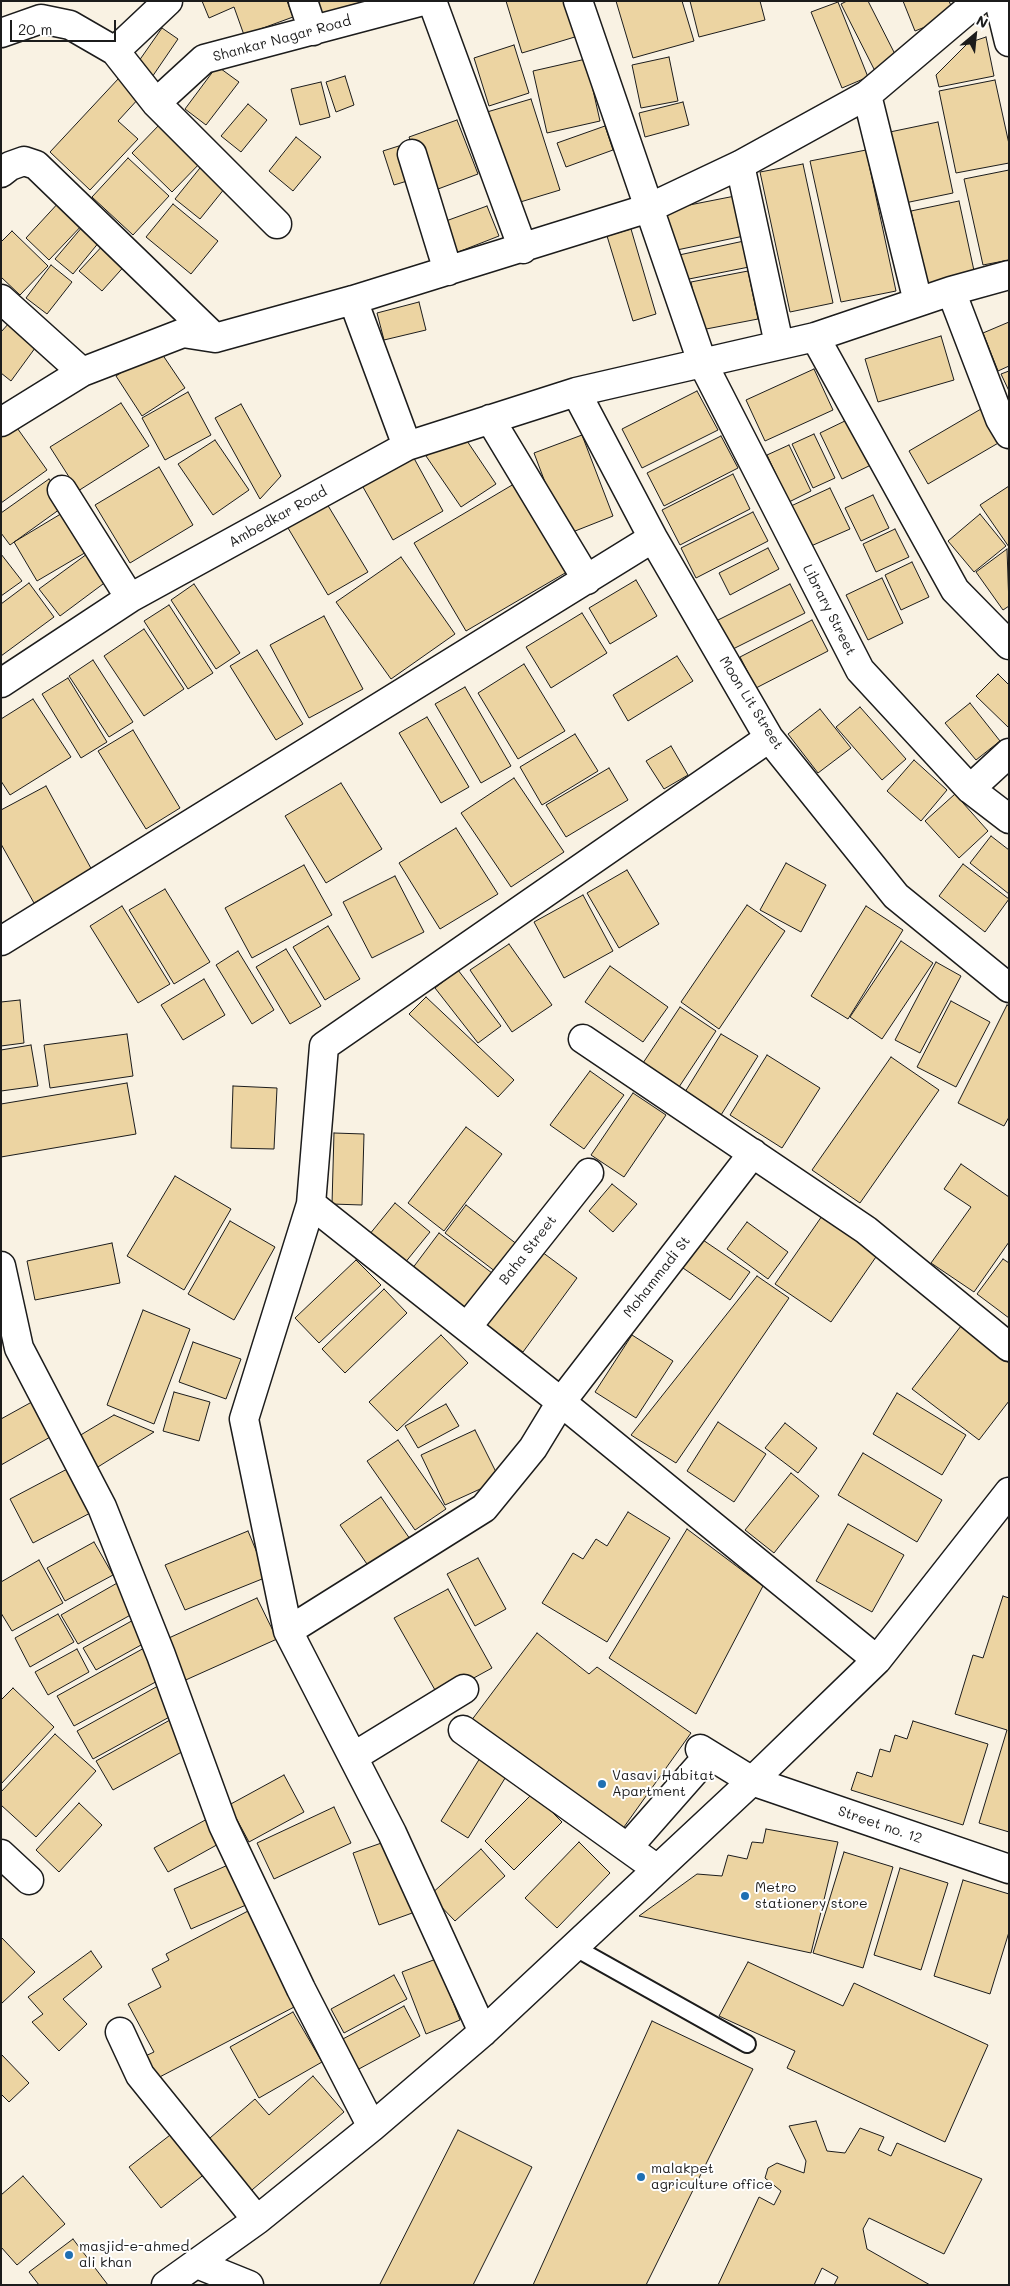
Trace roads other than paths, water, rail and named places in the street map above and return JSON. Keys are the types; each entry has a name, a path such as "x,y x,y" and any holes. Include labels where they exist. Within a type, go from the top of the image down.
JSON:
{"street":[{"path":"115,51 168,1"},
{"path":"303,1 313,31"},
{"name":"Shankar Nagar Road","path":"156,103 204,59 423,1"},
{"path":"432,1 522,248"},
{"name":"Library Street","path":"578,1 702,362 860,670 970,789 1009,820"},
{"path":"1,422 82,372 183,334 214,338 353,300 649,208 740,165 868,95 978,1"},
{"path":"999,1 1009,42"},
{"path":"2,32 41,19 70,24 115,51 156,103 277,224"},
{"path":"868,95 918,302"},
{"path":"412,154 448,271"},
{"path":"1,173 10,166 24,161 36,165 214,338"},
{"path":"740,165 779,344"},
{"name":"Ambedkar Road","path":"1,683 130,598 407,446 576,392 815,337 951,291 1009,275"},
{"path":"951,291 1000,419 1009,434"},
{"path":"1,299 82,372"},
{"path":"353,300 407,446"},
{"path":"815,337 955,590 1009,645"},
{"name":"Moon Lit Street","path":"576,392 653,538 769,738 896,896 1009,988"},
{"path":"490,419 587,580"},
{"path":"62,490 130,598"},
{"path":"1,941 653,538"},
{"path":"483,2032 392,1833 288,1631 244,1419 311,1204 324,1046 769,738"},
{"path":"970,789 1009,753"},
{"path":"583,1039 866,1230 1009,1346"},
{"name":"Mohammadi St","path":"288,1631 484,1508 533,1448 561,1402 753,1153"},
{"name":"Baha Street","path":"467,1327 589,1173"},
{"path":"311,1204 561,1402 877,1660"},
{"path":"1,1266 10,1354 102,1507 161,1655 223,1825 301,1989 372,2127"},
{"path":"166,2285 257,2220 372,2127 483,2032 752,1781 877,1660 1009,1492"},
{"path":"353,1757 464,1689"},
{"path":"463,1730 657,1869"},
{"name":"Street no. 12","path":"628,1847 705,1752 752,1781 1009,1869"},
{"path":"1,1854 29,1880"},
{"path":"120,2032 140,2075 257,2220"},
{"path":"197,2264 249,2285"}],"lane":[{"path":"574,1947 748,2044"}],"place":[{"name":"Vasavi Habitat Apartment","path":"602,1784"},
{"name":"Metro stationery store","path":"745,1896"},
{"name":"malakpet agriculture office","path":"641,2177"},
{"name":"masjid-e-ahmed ali khan","path":"69,2255"}]}
